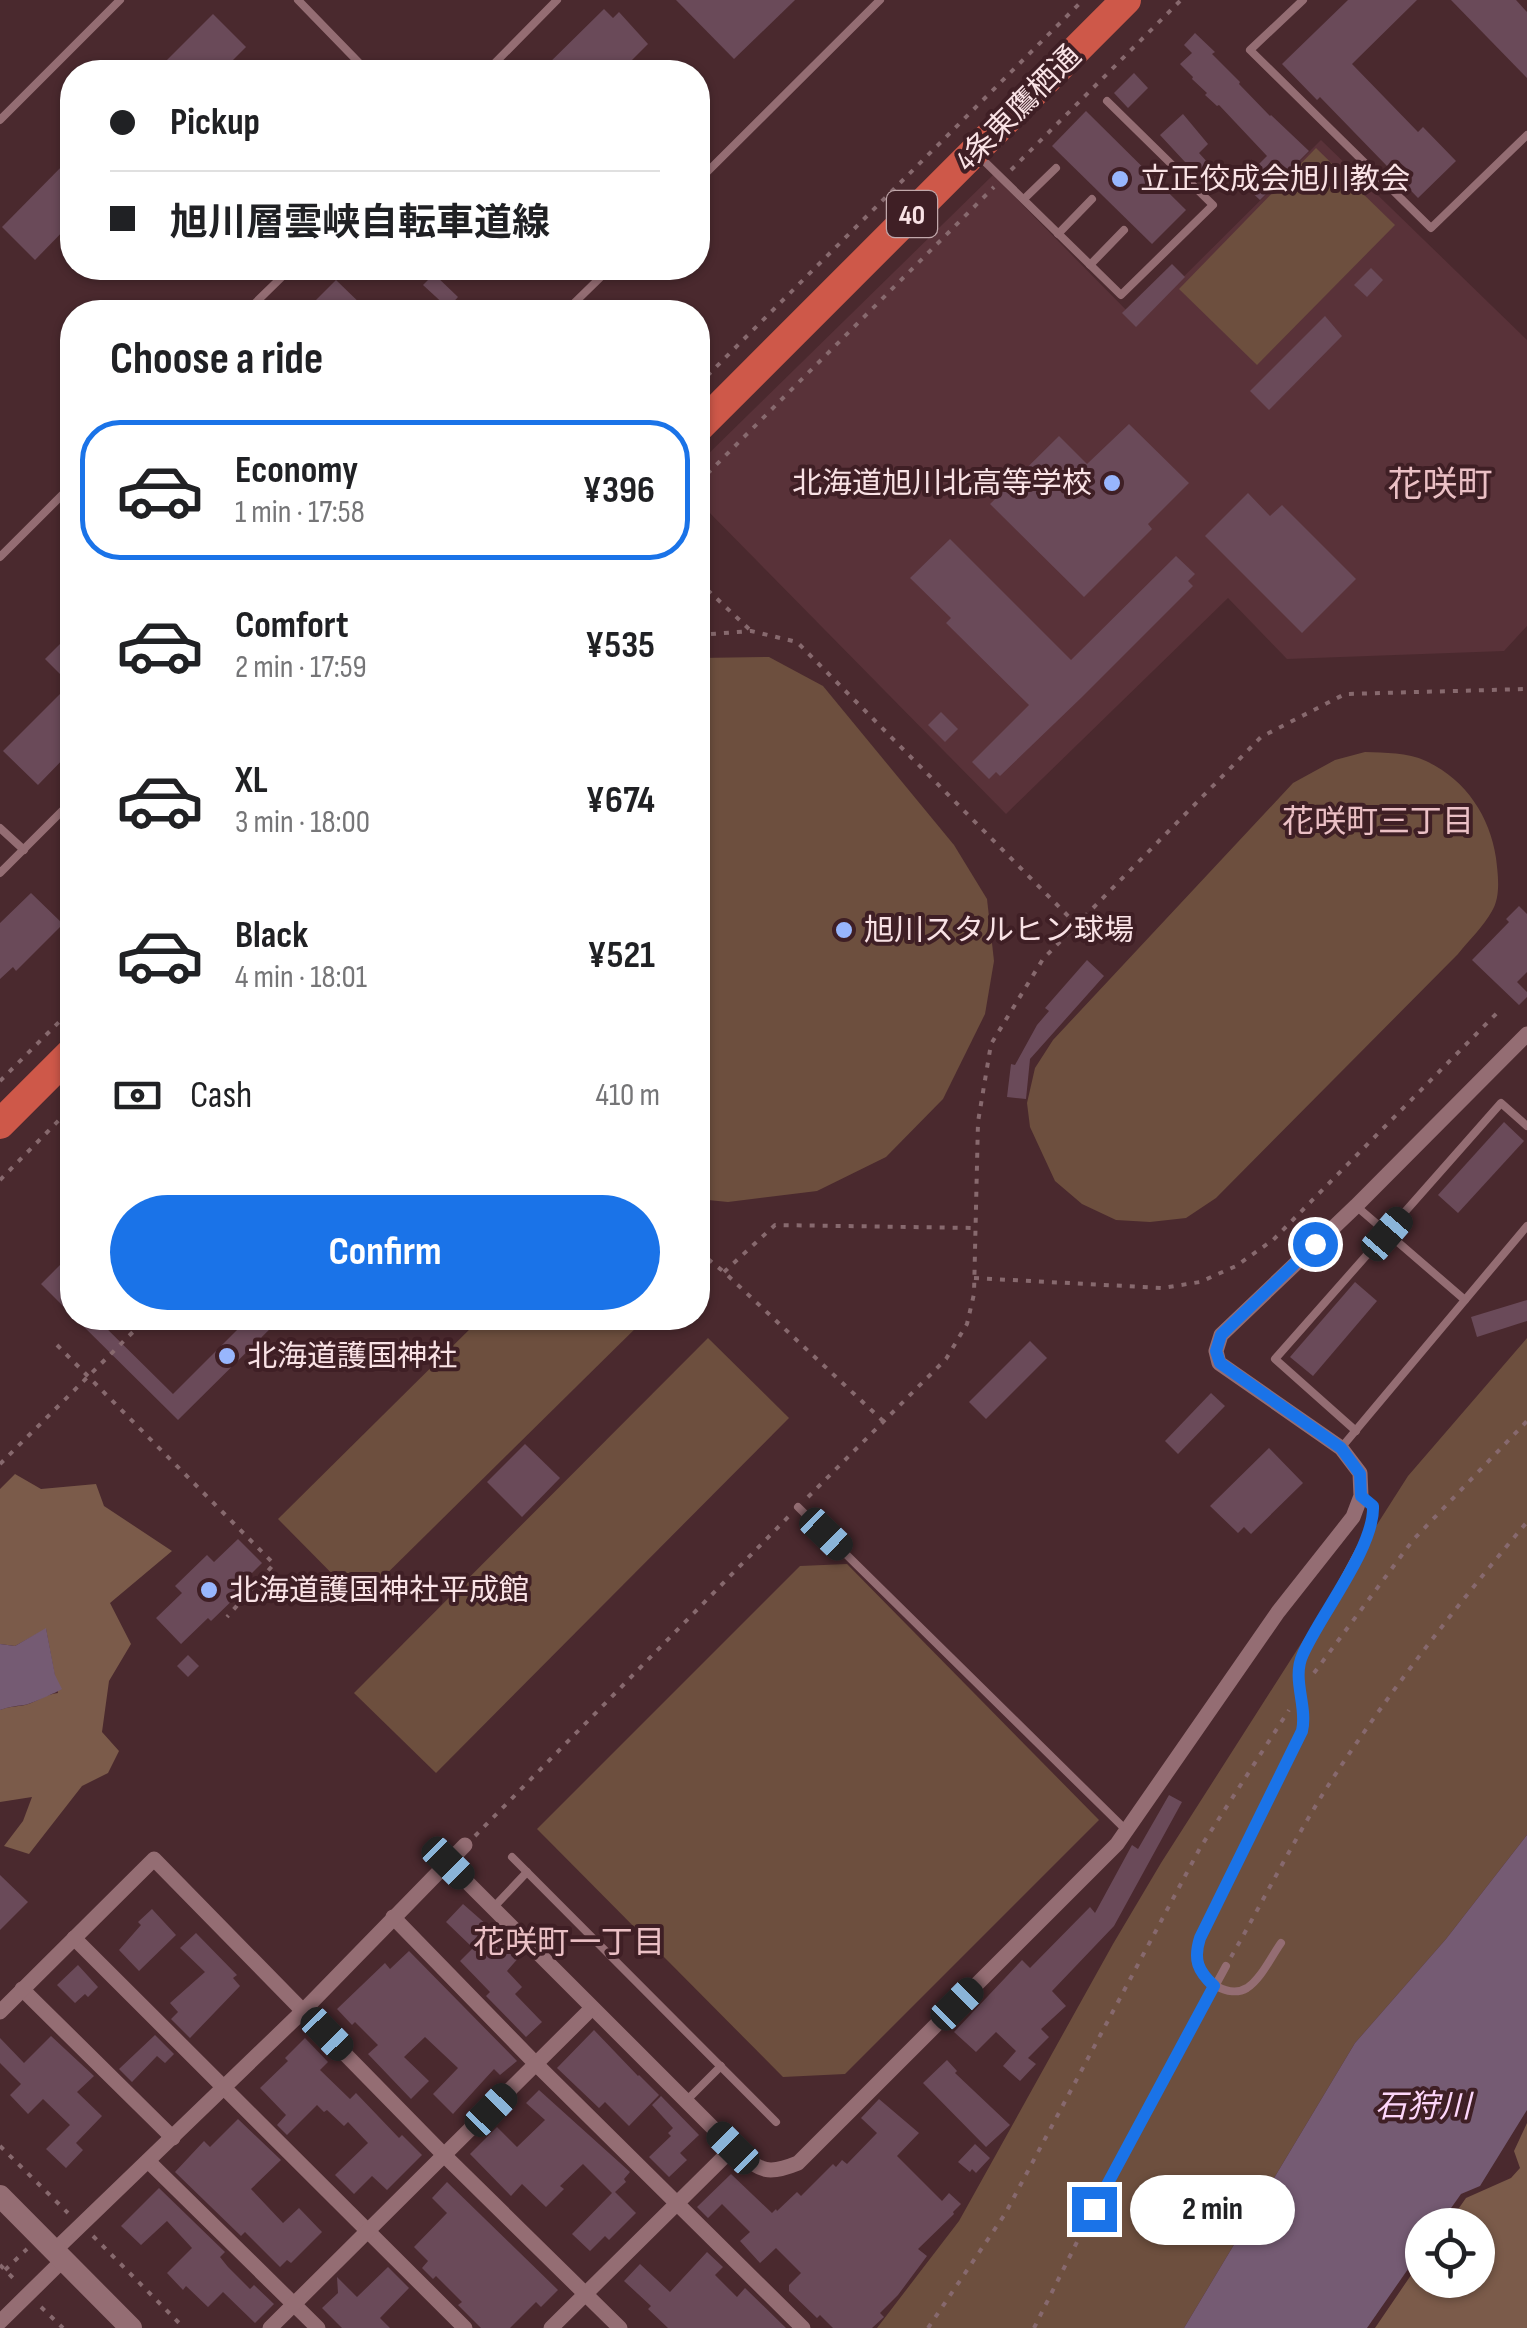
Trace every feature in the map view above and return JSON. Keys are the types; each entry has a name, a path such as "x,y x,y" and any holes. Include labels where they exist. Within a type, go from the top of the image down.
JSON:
{"highway":[{"name":"4条東鷹栖通","path":"710,416 1126,0"},
{"path":"0,1124 60,1064"}],"main road":[{"path":"0,2196 131,2328"}],"street":[{"path":"448,1863 733,2148 761,2170 776,2172 798,2163 1117,1844 1278,1612 1353,1517 1361,1496 1360,1474 1341,1448 1220,1363 1216,1351 1221,1335 1527,1034"},
{"path":"0,2322 148,2161 304,2010 465,1845"},
{"path":"0,2012 154,1858 445,2156 620,2328"},
{"path":"393,1916 802,2328"},
{"path":"74,1938 465,2328"},
{"path":"22,1990 173,2138"},
{"path":"270,2328 592,2008"},
{"path":"550,2328 733,2148"},
{"path":"148,2161 318,2328"}],"lane":[{"path":"0,120 120,0"},
{"path":"298,0 356,60"},
{"path":"498,60 557,0"},
{"path":"710,169 880,0"},
{"path":"1302,0 1250,50 1431,228 1527,135"},
{"path":"974,151 1121,296 1213,205 1108,101"},
{"path":"1024,199 1056,168"},
{"path":"1058,234 1092,199"},
{"path":"1090,265 1124,230"},
{"path":"258,300 279,280"},
{"path":"577,300 598,280"},
{"path":"0,557 60,497"},
{"path":"0,873 60,813"},
{"path":"0,828 24,850"},
{"path":"1356,1431 1275,1360 1501,1104 1527,1126"},
{"path":"1356,1206 1465,1300"},
{"path":"1341,1448 1527,1226"},
{"path":"1281,1943 1255,1982 1239,1992 1214,1986 1196,1964 1200,1938 1302,1731 1298,1670 1303,1653 1370,1530 1373,1506 1361,1496"},
{"path":"798,1507 1126,1830"},
{"path":"512,1856 776,2122"},
{"path":"493,1908 527,1872"},
{"path":"1094,2209 1226,1966"},
{"path":"686,2100 721,2066"}],"path":[{"path":"710,373 1083,0"},
{"path":"710,471 1181,0"},
{"path":"710,592 751,631"},
{"path":"710,634 751,631 797,642 1076,925"},
{"path":"465,1845 946,1359 967,1324 974,1294 978,1122 991,1044 1043,959 1261,737 1345,694 1527,689"},
{"path":"974,1278 1162,1288 1200,1282 1236,1266 1273,1240 1498,1012"},
{"path":"0,1081 60,1021"},
{"path":"0,1180 60,1119"},
{"path":"724,1272 775,1225 976,1228"},
{"path":"710,1261 882,1421"},
{"path":"0,1464 135,1330"},
{"path":"57,1345 274,1564 227,1617"},
{"path":"928,2328 1005,2214 1200,1848 1299,1694 1413,1540 1527,1422"},
{"path":"1226,1966 1331,1782 1392,1691 1527,1522"},
{"path":"1034,2328 1094,2209"}],"shaded area":[{"name":"北海道旭川北高等学校","path":"1321,140 1527,340 1527,626 1504,651 1287,659 1228,598 1006,814 710,513 710,452 993,175 1138,322"},
{"path":"1316,148 1395,225 1257,365 1179,289"},
{"name":"旭川スタルヒン球場","path":"769,657 823,686 954,845 987,899 994,961 985,1014 943,1099 886,1157 817,1191 728,1202 710,1200 710,658"},
{"path":"1365,752 1404,754 1426,761 1453,778 1473,800 1488,828 1496,858 1498,892 1489,917 1458,954 1216,1198 1186,1218 1150,1222 1116,1220 1082,1204 1055,1181 1030,1127 1027,1103 1035,1068 1053,1040 1293,783 1335,760"},
{"path":"469,1330 634,1330 359,1601 278,1519"},
{"path":"708,1338 789,1418 436,1773 354,1693"},
{"path":"1527,1338 1527,1835 1446,1939 1355,2043 1184,2328 877,2328 959,2221 1161,1863 1408,1476"},
{"path":"15,1474 41,1489 96,1484 104,1506 172,1551 110,1603 131,1644 109,1681 102,1732 119,1751 108,1773 82,1786 29,1854 4,1846 23,1821 32,1797 0,1802 0,1710 58,1693 46,1629 15,1646 0,1644 0,1489"},
{"path":"847,1564 1099,1820 845,2074 783,2077 537,1829 800,1566"},
{"path":"1527,2123 1527,2328 1375,2328 1405,2284 1405,2298 1495,2298 1495,2208 1459,2208 1466,2198 1511,2178 1520,2168 1514,2151"}],"water":[{"path":"46,1628 55,1675 62,1689 0,1710 0,1644 15,1646"},
{"name":"石狩川","path":"1527,1835 1527,2110 1480,2186 1461,2194 1451,2208 1405,2208 1405,2273 1367,2328 1184,2328 1355,2043 1446,1939"}],"building":[{"path":"676,0 795,0 734,59"},
{"path":"1348,0 1417,0 1352,64 1418,132 1423,127 1456,161 1418,198 1320,97 1317,100 1282,64"},
{"path":"1451,0 1516,0 1527,12 1527,78"},
{"path":"604,9 613,18 619,12 648,44 632,60 552,60"},
{"path":"213,14 246,47 233,60 167,60"},
{"path":"1195,33 1239,84 1309,151 1260,200 1243,180 1267,156 1205,95 1180,64 1192,53 1184,45"},
{"path":"1134,73 1148,88 1128,108 1114,93"},
{"name":"立正佼成会旭川教会","path":"1086,111 1186,210 1152,244 1052,146"},
{"path":"1183,114 1208,144 1199,153 1210,165 1198,176 1160,135"},
{"path":"60,168 60,234 35,260 2,227"},
{"path":"1172,264 1185,277 1136,327 1122,313"},
{"path":"1371,268 1383,280 1367,297 1354,285"},
{"path":"336,280 357,300 316,300"},
{"path":"428,280 440,280 458,297 439,300 423,285"},
{"path":"1325,316 1342,336 1269,410 1250,391"},
{"path":"1129,424 1189,483 1148,524 1152,529 1084,597 990,504 1059,436 1087,464"},
{"path":"1248,493 1270,516 1282,505 1356,579 1302,633 1205,536"},
{"name":"北海道旭川北高等学校","path":"950,539 1071,660 1176,556 1195,574 1188,581 1193,586 1000,776 996,772 989,779 972,762 1029,705 946,623 951,618 910,578"},
{"path":"60,644 60,674 45,659"},
{"path":"60,694 60,762 38,785 3,751"},
{"path":"941,712 958,729 945,742 928,725"},
{"path":"31,893 60,921 60,927 16,971 13,967 0,979 0,923"},
{"path":"1519,906 1527,914 1527,972 1517,982 1527,997 1519,1005 1472,960"},
{"path":"1087,960 1104,976 1030,1059 1026,1099 1007,1097 1011,1064 1015,1065 1049,1011 1045,1008"},
{"path":"1504,1122 1524,1141 1458,1213 1438,1195"},
{"path":"60,1265 60,1303 41,1284"},
{"path":"1355,1282 1377,1301 1313,1376 1290,1357"},
{"path":"1527,1300 1527,1321 1477,1337 1471,1317"},
{"name":"北海道護国神社","path":"87,1330 108,1330 173,1394 237,1330 269,1330 178,1420"},
{"path":"1030,1341 1047,1358 986,1419 969,1402"},
{"path":"1211,1393 1225,1406 1178,1454 1165,1441"},
{"path":"525,1444 560,1478 522,1517 487,1482"},
{"path":"1269,1448 1303,1483 1251,1534 1244,1527 1238,1533 1210,1506"},
{"name":"北海道護国神社平成館","path":"238,1539 262,1563 237,1588 241,1592 181,1644 156,1618 182,1593 175,1586 207,1555 214,1562"},
{"path":"188,1655 199,1666 188,1677 177,1666"},
{"path":"1169,1795 1182,1802 1114,1926 1052,1991 1066,2006 1041,2029 1049,2037 1028,2058 1036,2064 1020,2081 1003,2066 1016,2051 996,2032 976,2052 954,2032 1022,1960 1030,1968 1090,1907 1095,1913 1132,1845 1138,1849"},
{"path":"0,1875 28,1902 0,1930"},
{"path":"463,1904 521,1955 507,1971 522,1987 515,1994 542,2022 526,2037 486,1996 490,1992 460,1961 473,1948 446,1922"},
{"path":"152,1909 176,1935 139,1971 119,1950"},
{"path":"196,1933 237,1975 233,1978 240,1986 190,2038 171,2019 178,2012 170,2003 205,1972 180,1948"},
{"path":"409,1951 517,2061 500,2075 494,2069 453,2114 433,2094 458,2068 425,2037 404,2057 429,2081 411,2099 368,2054 378,2045 337,2009 385,1963 390,1969"},
{"path":"78,1965 98,1987 75,2003 57,1985"},
{"path":"594,2030 659,2095 629,2126 605,2102 599,2108 557,2068"},
{"path":"155,2035 174,2054 165,2063 157,2056 132,2082 119,2069"},
{"path":"51,2036 94,2076 77,2092 102,2116 76,2143 83,2150 66,2168 46,2149 70,2125 43,2099 28,2114 10,2095 21,2084 0,2063 0,2038 24,2063"},
{"path":"305,2038 328,2062 320,2070 350,2099 356,2093 399,2138 402,2135 422,2155 387,2190 372,2176 354,2194 335,2175 368,2143 348,2122 344,2126 317,2105 287,2135 277,2125 286,2115 260,2088"},
{"path":"947,2060 955,2073 1010,2125 986,2147 923,2083"},
{"path":"539,2090 630,2172 615,2192 636,2213 609,2240 605,2236 590,2251 572,2234 612,2193 583,2164 560,2186 564,2189 546,2207 522,2184 511,2196 470,2154 497,2127 517,2147 545,2120 526,2103"},
{"path":"661,2096 699,2135 680,2153 687,2160 669,2177 649,2157 671,2136 668,2133 673,2128 652,2105"},
{"path":"879,2099 919,2133 897,2156 942,2201 949,2193 961,2204 918,2249 927,2256 880,2313 884,2317 872,2328 833,2328 789,2291 789,2285 801,2273 776,2248 760,2263 740,2241 750,2232 722,2204 708,2218 697,2207 731,2174 772,2213 777,2211 797,2192 801,2196 833,2164 836,2167 842,2160 847,2164 877,2133 861,2118"},
{"path":"238,2119 281,2160 251,2189 283,2223 299,2208 322,2232 291,2263 287,2260 280,2267 245,2232 241,2236 175,2172 204,2141 210,2147"},
{"path":"975,2144 990,2158 976,2173 958,2162"},
{"path":"447,2182 558,2290 541,2307 536,2302 510,2328 481,2328 458,2305 462,2302 422,2268 428,2261 414,2247 447,2213 432,2198"},
{"path":"159,2188 225,2252 220,2257 228,2267 250,2289 254,2285 274,2304 255,2323 223,2292 208,2307 167,2273 192,2248 167,2221 141,2245 121,2226"},
{"path":"707,2252 723,2267 715,2275 737,2297 745,2288 786,2328 668,2328 624,2281 640,2264 670,2292"},
{"path":"388,2267 409,2288 380,2318 390,2328 342,2328 322,2308 338,2293 337,2277 357,2297"}],"place":[{"name":"立正佼成会旭川教会","path":"1120,179"},
{"name":"北海道旭川北高等学校","path":"1112,483"},
{"name":"旭川スタルヒン球場","path":"844,930"},
{"name":"北海道護国神社","path":"227,1356"},
{"name":"北海道護国神社平成館","path":"209,1590"}],"district":[{"name":"花咲町","path":"1440,484"},
{"name":"花咲町三丁目","path":"1378,821"},
{"name":"花咲町一丁目","path":"569,1942"}],"route":[{"path":"1094,2209 1214,1986 1196,1964 1200,1938 1302,1731 1298,1670 1303,1653 1370,1530 1373,1506 1361,1496 1360,1474 1341,1448 1220,1363 1216,1351 1221,1335 1315,1244"}]}
